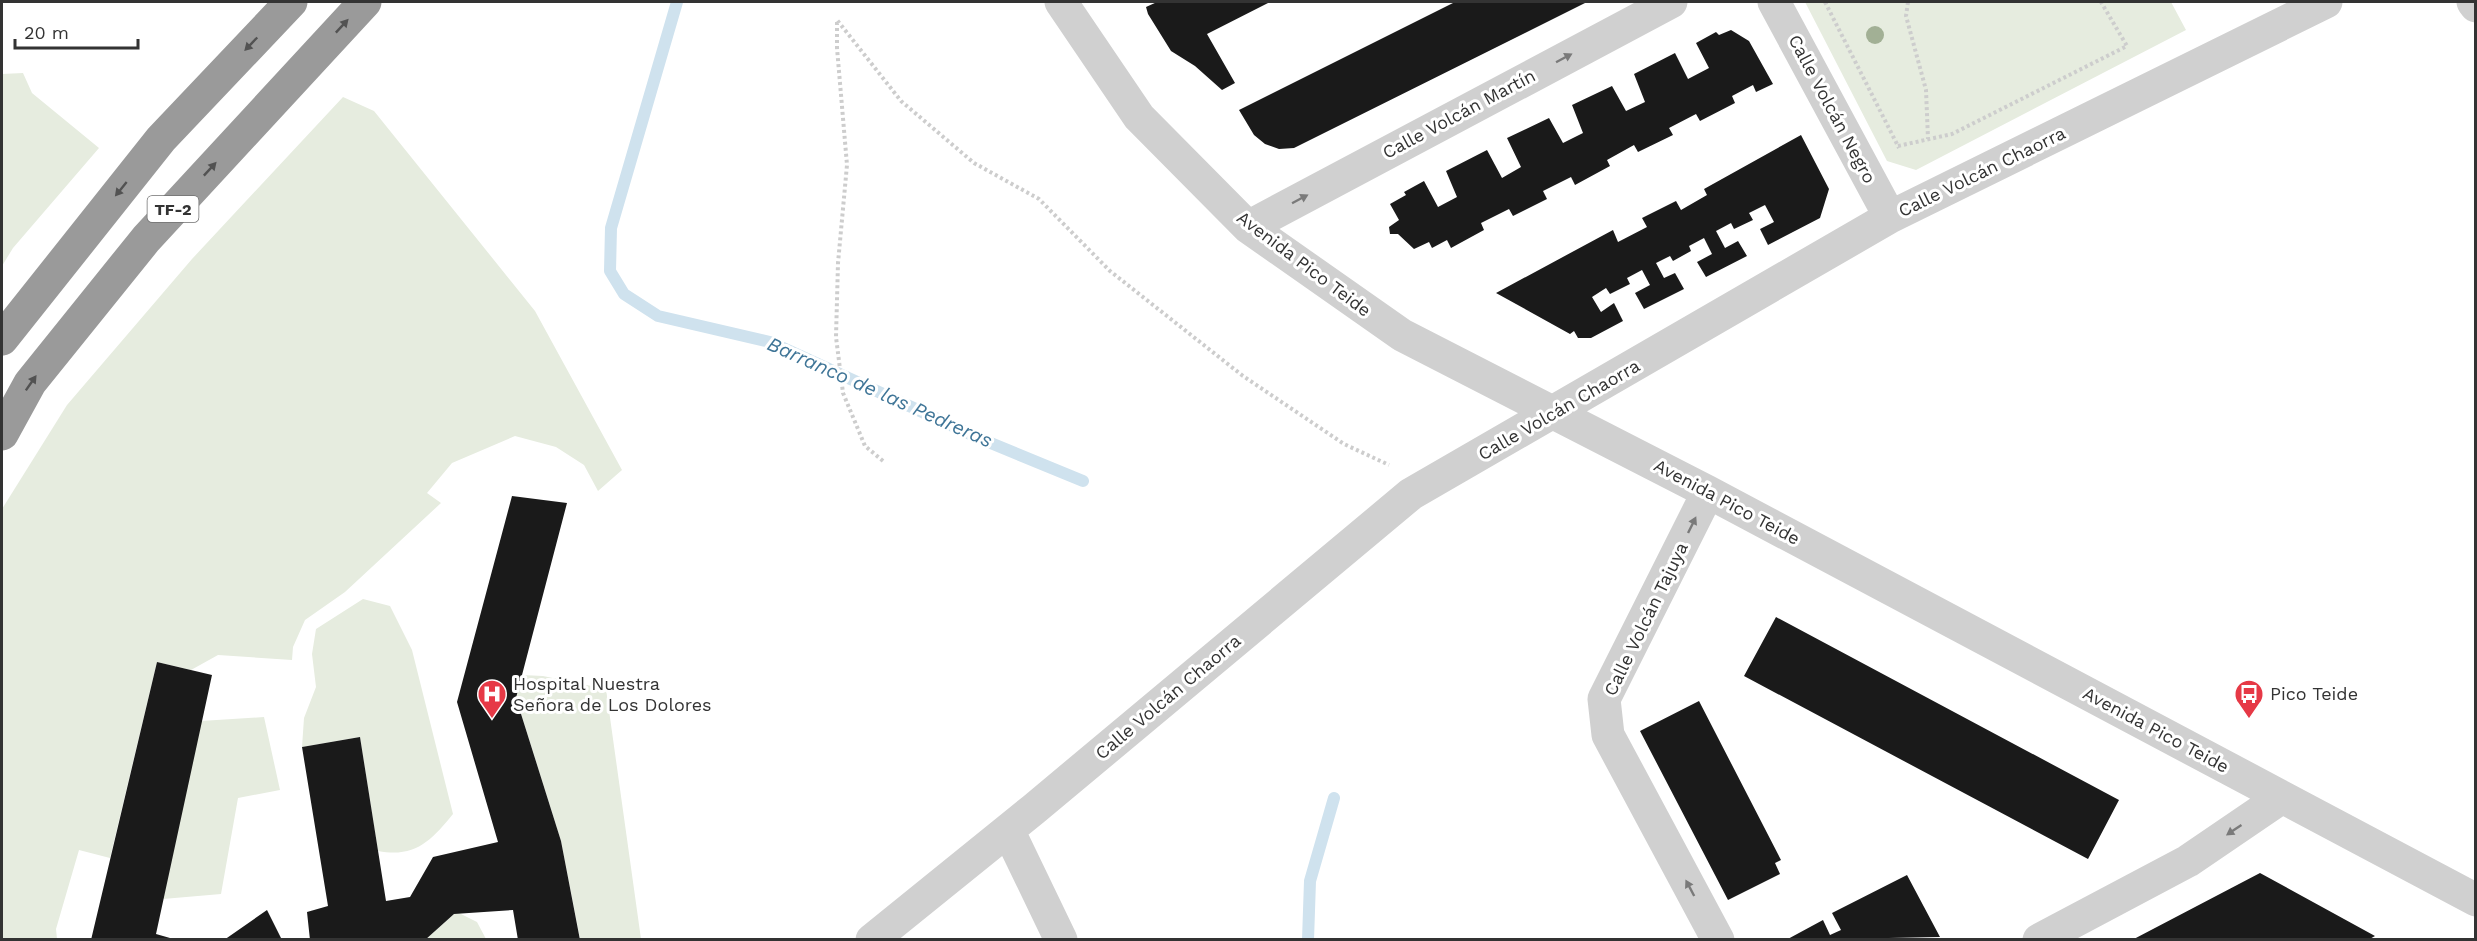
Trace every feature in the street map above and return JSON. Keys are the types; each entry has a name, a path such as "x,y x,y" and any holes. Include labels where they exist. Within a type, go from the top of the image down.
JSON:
{"highway":[{"name":"TF-2","path":"2,339 161,139 291,2"},
{"name":"TF-2","path":"2,434 30,383 146,238 365,2"}],"street":[{"name":"Avenida Pico Teide","path":"1061,2 1138,117 1248,227 1402,336 1708,492 2475,900"},
{"name":"Calle Volcán Martín","path":"1248,227 1671,2"},
{"name":"Calle Volcán Negro","path":"1774,2 1890,217"},
{"name":"Calle Volcán Chaorra","path":"872,939 1008,830 1411,494 1555,413 1890,217 2326,2"},
{"path":"2473,2 2475,6"},
{"name":"Calle Volcán Tajuya","path":"1708,492 1604,699 1608,735 1718,939"},
{"path":"2038,939 2188,861 2282,797"},
{"path":"1008,830 1061,939"}],"path":[{"path":"1908,2 1905,16 1926,90 1928,139"},
{"path":"1898,146 1952,134 2127,46 2101,2"},
{"path":"883,461 865,446 843,393 836,337 838,262 847,165 837,48 837,20 901,101 974,163 1039,199 1110,271 1225,362 1344,444 1430,484"}],"shaded area":[{"path":"1805,2 2171,2 2186,30 1916,170 1887,161"},
{"path":"23,73 32,93 99,148 13,248 2,266 2,74"},
{"path":"343,97 374,111 535,311 622,470 598,491 584,465 556,447 515,436 452,463 427,493 441,503 345,592 305,620 293,647 292,660 218,655 191,670 157,662 110,858 79,850 56,929 57,939 2,939 2,509 67,405 192,259"},
{"path":"363,599 390,606 412,650 453,814 421,845 402,852 378,851 360,737 302,747 304,718 316,687 312,654 316,629"},
{"path":"522,675 543,676 606,689 641,939 580,939 561,841 516,698"},
{"path":"264,717 280,790 238,798 221,894 163,899 201,721"},
{"path":"459,913 477,922 486,939 425,940 454,914"}],"building":[{"path":"1157,2 1270,2 1207,34 1235,83 1222,90 1195,66 1171,51 1146,7"},
{"path":"1455,2 1587,2 1294,148 1279,149 1265,144 1254,135 1239,110"},
{"path":"1731,30 1749,41 1773,84 1756,92 1753,85 1732,96 1735,103 1700,121 1696,114 1669,128 1673,135 1638,152 1634,145 1607,160 1610,166 1575,185 1571,177 1543,191 1547,199 1513,216 1509,209 1481,223 1484,230 1451,248 1447,240 1432,248 1429,242 1414,249 1398,234 1390,234 1389,227 1399,220 1390,204 1406,195 1404,192 1424,181 1438,207 1457,197 1446,171 1487,150 1502,178 1521,167 1507,138 1549,118 1563,143 1583,133 1572,105 1612,86 1626,111 1645,102 1634,74 1675,53 1688,79 1709,68 1696,43 1716,32 1719,35"},
{"path":"1801,135 1829,189 1820,218 1768,245 1760,229 1774,222 1765,205 1749,213 1753,220 1734,229 1731,223 1716,231 1725,248 1738,241 1747,256 1706,277 1697,262 1712,254 1704,238 1689,246 1691,251 1673,261 1670,256 1656,263 1664,278 1675,273 1684,289 1644,309 1635,293 1650,285 1642,270 1627,278 1630,284 1610,294 1606,288 1592,297 1601,312 1614,303 1623,321 1591,338 1578,338 1574,331 1570,334 1496,293 1613,230 1618,242 1647,227 1642,218 1676,201 1681,210 1707,195 1704,189"},
{"name":"Hospital Nuestra Señora de Los Dolores","path":"512,496 567,503 516,698 561,841 580,940 518,940 513,910 454,914 425,940 310,940 307,912 328,906 302,747 360,737 386,901 410,897 433,857 498,842 457,702"},
{"path":"1776,617 2119,800 2088,859 1744,676"},
{"path":"157,662 212,675 156,934 177,940 91,940"},
{"path":"1699,701 1781,860 1775,863 1780,874 1728,900 1640,731"},
{"path":"2260,873 2375,936 2368,940 2132,940"},
{"path":"1907,875 1940,937 1786,940 1823,920 1830,935 1841,930 1832,913"},
{"path":"267,910 282,940 224,940"}],"waterway":[{"name":"Barranco de las Pedreras","path":"677,2 611,228 610,271 624,294 658,316 770,342 981,439 1083,481"},
{"name":"Barranco de las Pedreras","path":"1308,940 1310,881 1334,798"}],"place":[{"name":"Hospital Nuestra Señora de Los Dolores","path":"492,720"},
{"name":"Pico Teide","path":"2249,720"}]}
